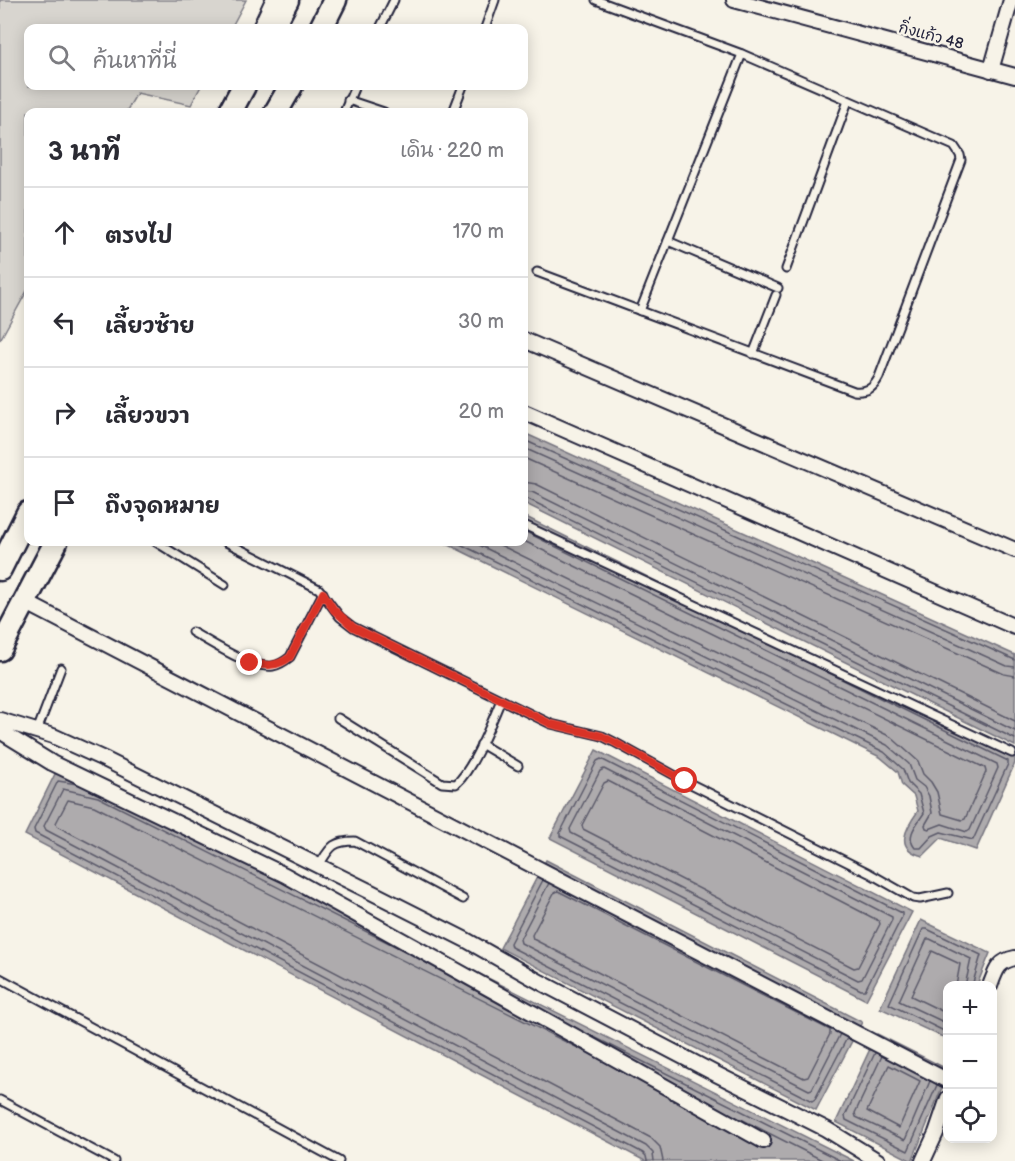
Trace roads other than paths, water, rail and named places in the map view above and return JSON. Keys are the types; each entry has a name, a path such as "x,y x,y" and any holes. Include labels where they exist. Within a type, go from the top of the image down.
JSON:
{"main road":[{"path":"274,24 286,0"},
{"path":"323,24 335,0"},
{"path":"232,108 242,90"},
{"path":"278,108 289,90"},
{"path":"0,568 24,521"},
{"path":"0,649 54,546"}],"street":[{"path":"262,24 273,0"},
{"name":"กิ่งแก้ว 48","path":"734,0 1015,76"},
{"path":"991,70 1011,0"},
{"path":"223,108 231,90"},
{"path":"528,342 1015,550"},
{"path":"528,414 1015,627"},
{"path":"25,602 943,1078"},
{"path":"0,720 53,736 106,760 466,940 540,982 826,1129 878,1161"},
{"path":"0,732 52,763 285,875 763,1141"},
{"path":"992,981 998,965 1003,960 1015,958"},
{"path":"922,1161 943,1113"}],"lane":[{"path":"382,24 394,0"},
{"path":"486,24 495,0"},
{"path":"537,272 753,354 862,392 871,389 879,377 961,160 958,149 742,54 596,0"},
{"path":"639,311 742,54"},
{"path":"345,108 353,90"},
{"path":"455,108 461,90"},
{"path":"348,100 372,108"},
{"path":"786,269 848,101"},
{"path":"668,241 777,292 753,354"},
{"path":"528,527 1012,753"},
{"path":"162,546 225,585"},
{"path":"237,546 323,593 334,610 353,627 501,700 562,728 602,736 705,791 869,873 913,898 920,899 948,893"},
{"path":"192,632 250,663 273,666 290,657 323,593"},
{"path":"37,731 61,668"},
{"path":"338,718 441,783 450,785 462,779 501,700"},
{"path":"481,744 518,766"},
{"path":"318,867 332,846 340,841 355,841 463,899"},
{"path":"0,978 339,1161"},
{"path":"0,1100 114,1161"}],"water":[{"path":"528,435 1015,655 1015,746 528,505"},
{"path":"528,518 1015,758 1015,763 976,850 941,838 923,856 914,853 905,843 906,831 918,811 914,796 902,785 898,772 880,757 451,546 528,546"},
{"path":"596,750 912,912 866,1000 550,838"},
{"path":"56,772 102,785 854,1161 645,1161 25,835"},
{"path":"546,860 862,1022 816,1110 500,948"},
{"path":"921,920 990,953 979,981 943,981 943,1037 880,1008"},
{"path":"877,1034 943,1067 943,1085 912,1161 836,1122"}]}
